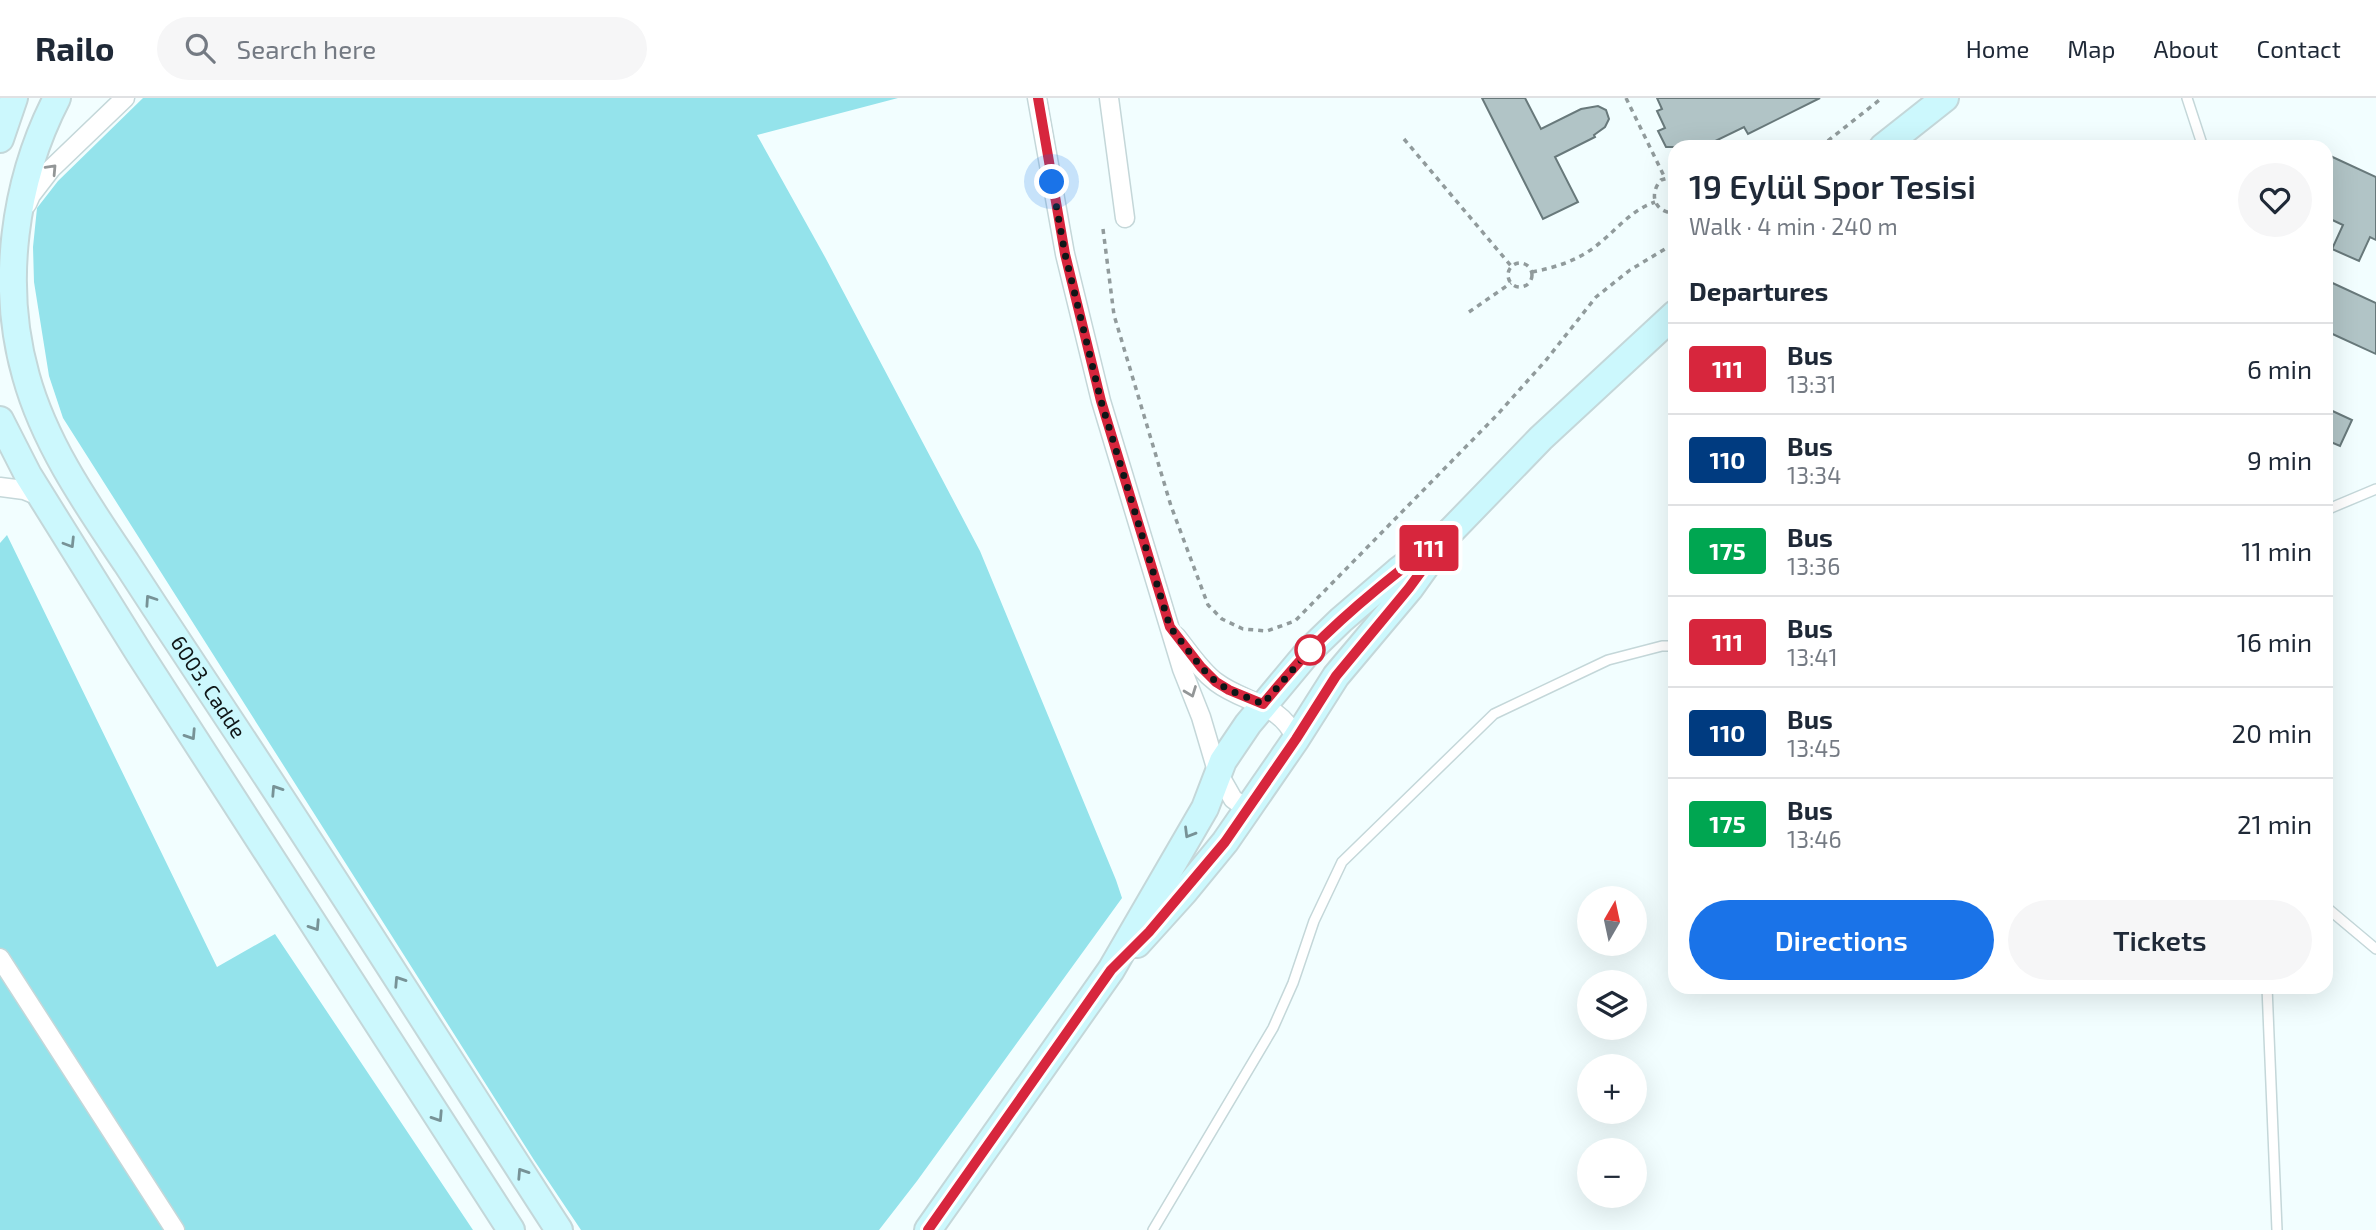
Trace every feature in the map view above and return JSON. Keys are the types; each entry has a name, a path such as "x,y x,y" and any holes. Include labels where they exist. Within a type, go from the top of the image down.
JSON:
{"main road":[{"path":"0,139 14,98"},
{"name":"6003. Cadde","path":"57,98 28,169 17,227 14,299 17,337 38,414 104,531 268,778 559,1230"},
{"path":"1893,140 1945,98"},
{"path":"1111,970 1184,892 1248,810 1336,676 1409,588 1450,532 1541,438 1668,320"},
{"name":"6003. Cadde","path":"0,420 4,432 41,497 139,653 511,1230"},
{"path":"928,1230 1111,970 1205,807 1217,771 1263,704 1308,652 1341,620 1398,571 1450,532"}],"street":[{"path":"17,227 31,195 51,169 125,98"},
{"path":"1038,98 1065,254 1101,401 1182,669 1201,717 1217,771 1233,799 1248,810"},
{"path":"1109,98 1125,218"},
{"path":"0,487 24,490 41,497"},
{"path":"1170,627 1216,682 1263,704 1285,721 1296,739"},
{"path":"0,958 175,1230"}],"lane":[{"path":"2187,98 2201,140"},
{"path":"2333,507 2376,489"},
{"path":"1153,1230 1273,1028 1293,983 1314,921 1342,862 1494,714 1608,660 1668,646"},
{"path":"2333,913 2376,949"},
{"path":"2267,994 2277,1230"}],"path":[{"path":"1626,98 1665,178"},
{"path":"1829,140 1882,98"},
{"path":"1404,139 1512,267"},
{"path":"1668,177 1655,188 1655,202 1668,212"},
{"path":"1532,272 1566,264 1590,251 1633,212 1655,202"},
{"path":"1103,229 1114,315 1171,506 1208,605 1222,619 1243,629 1267,631 1295,621 1497,415 1547,359 1596,297 1630,270 1668,247"},
{"path":"1523,264 1532,272 1532,279 1526,286 1516,287 1508,275 1512,267 1523,264"},
{"path":"1469,312 1511,283"}],"shaded area":[{"path":"143,98 898,98 757,135 825,257 980,551 1122,898 879,1230 581,1230 534,1160 63,418 49,376 34,282 33,247 37,208 58,181"},
{"path":"7,535 217,967 275,934 473,1230 0,1230 0,543"}],"building":[{"path":"1482,98 1525,98 1541,129 1581,109 1598,106 1606,110 1609,119 1595,137 1555,157 1578,202 1543,219"},
{"path":"1657,98 1820,98 1748,134 1744,127 1717,140 1668,140 1668,147 1658,131 1665,128 1657,111 1662,109"},
{"path":"2333,157 2376,177 2376,240 2370,237 2359,261 2333,249 2343,225 2333,220"},
{"path":"2333,283 2376,303 2376,354 2333,334"},
{"path":"2333,411 2352,420 2340,446 2333,443"}],"bus line":[{"name":"111","path":"928,1230 1111,970 1149,932 1225,842 1336,676 1409,588 1450,532 1398,571 1341,620 1308,652 1263,704 1229,690 1201,667 1170,627 1101,401 1065,254 1038,98"}],"route":[{"path":"1052,182 1065,254 1101,401 1170,627 1216,682 1263,704 1310,650"}]}
